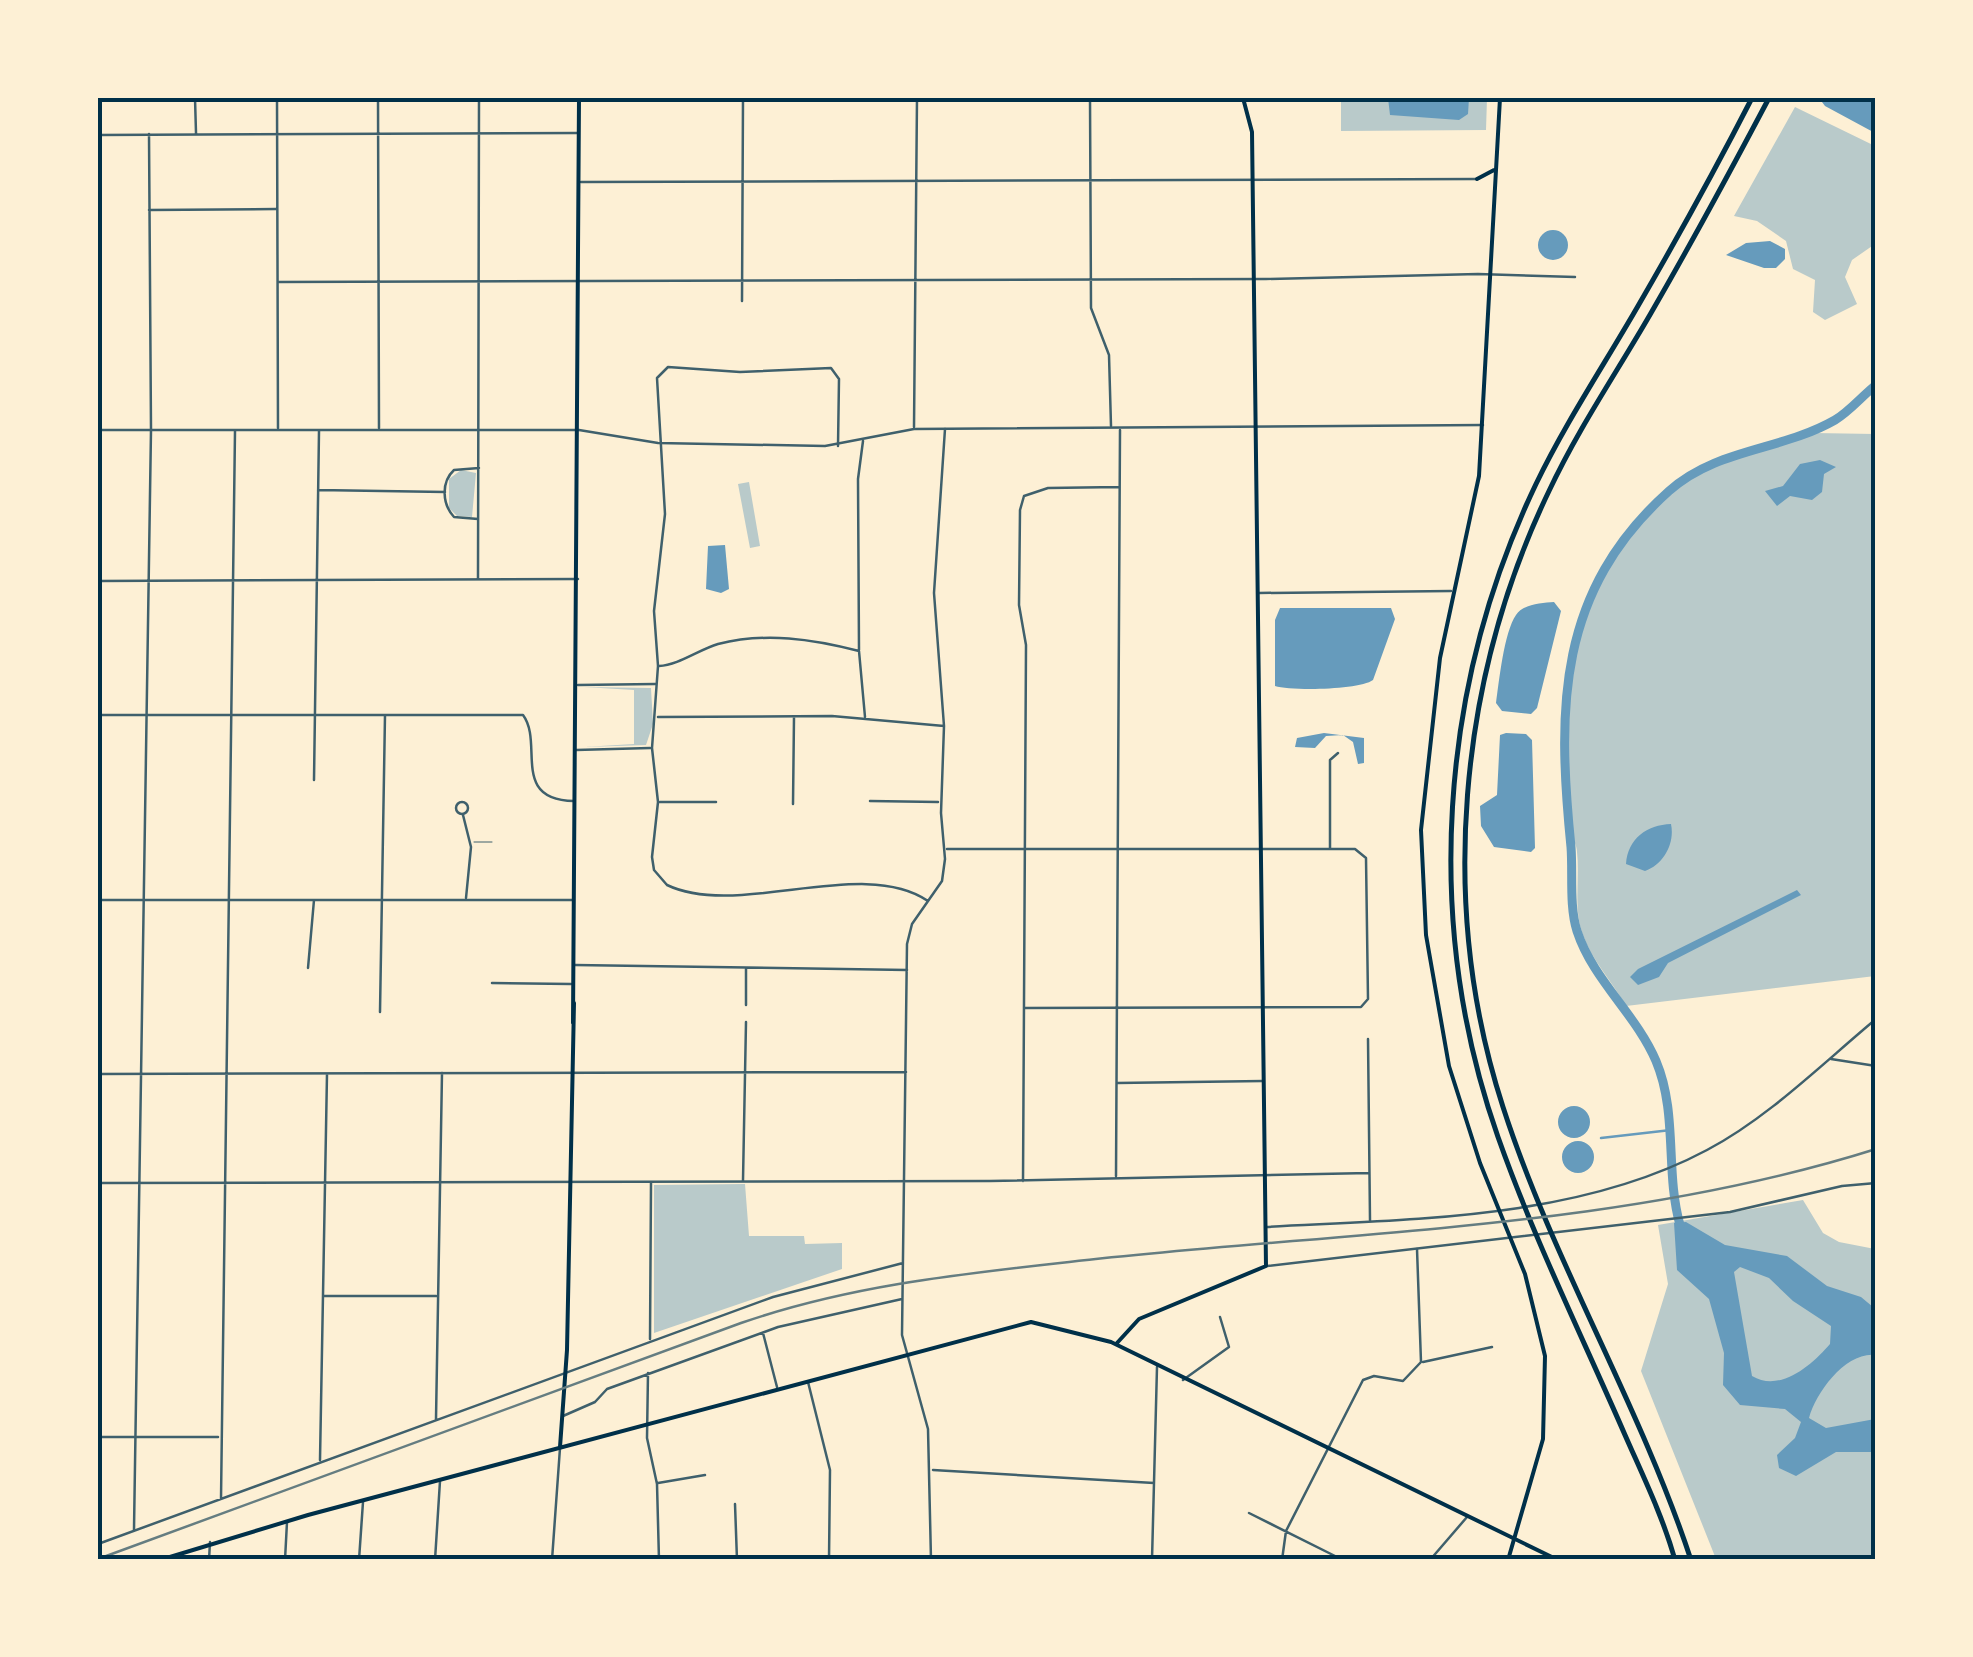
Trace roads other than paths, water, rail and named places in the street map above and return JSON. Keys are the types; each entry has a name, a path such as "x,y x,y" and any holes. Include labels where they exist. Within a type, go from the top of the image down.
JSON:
{"highway":[{"path":"1676,1560 1518,1189 1485,1098 1454,942 1452,817 1472,667 1509,546 1555,447 1694,208 1752,98"},
{"path":"1692,1560 1502,1104 1474,978 1466,887 1466,819 1483,684 1523,550 1568,452 1697,232 1769,98"}],"main road":[{"path":"560,1447 566,1372 573,1023 580,98"},
{"path":"1117,1344 1139,1319 1266,1266 1253,180 1252,132 1243,98"},
{"path":"1500,98 1483,425 1475,502 1427,742 1421,879 1437,1016 1449,1066 1480,1163 1526,1274 1545,1356 1543,1439 1508,1560"},
{"path":"1477,179 1496,167"},
{"path":"1477,179 1495,188"},
{"path":"160,1560 210,1542 363,1500 1031,1322 1117,1344 1183,1380 1558,1560"}],"street":[{"path":"196,98 196,134"},
{"path":"277,98 278,429"},
{"path":"378,98 379,429"},
{"path":"478,579 479,98"},
{"path":"742,301 744,98"},
{"path":"914,429 917,98"},
{"path":"1090,98 1092,314 1109,354 1111,428"},
{"path":"98,135 579,133"},
{"path":"134,1530 151,430 149,134"},
{"path":"579,182 1477,179"},
{"path":"149,210 278,209"},
{"path":"278,282 1254,279 1491,274 1574,277"},
{"path":"838,446 837,373 829,367 752,372 661,370 657,378 665,514 655,593 658,666 652,748 658,802 652,862 662,882 678,890 736,895 866,887 901,890 928,901"},
{"path":"98,430 579,430 658,443 838,446 914,429 1483,425"},
{"path":"1116,1178 1120,428"},
{"path":"221,1499 235,429"},
{"path":"931,1560 931,1470 926,1419 906,1354 903,1299 907,970 912,924 942,881 946,850 941,802 944,726 934,594 945,429"},
{"path":"314,780 320,430"},
{"path":"863,441 858,479 859,652 865,718"},
{"path":"479,519 454,516 447,509 445,492 447,478 454,470 480,468"},
{"path":"1023,1181 1026,645 1019,605 1020,507 1024,496 1042,489 1120,488"},
{"path":"318,490 445,492"},
{"path":"98,581 578,580"},
{"path":"1258,593 1455,591"},
{"path":"658,666 750,638 800,639 859,652"},
{"path":"577,685 656,684"},
{"path":"98,715 523,715 529,726 529,766 534,778 550,795 575,801"},
{"path":"380,1012 385,715"},
{"path":"793,804 794,716"},
{"path":"656,717 865,718 944,726"},
{"path":"576,750 652,748"},
{"path":"1330,849 1330,760 1338,752"},
{"path":"870,801 941,802"},
{"path":"658,802 716,802"},
{"path":"463,815 470,842 466,900"},
{"path":"946,850 1362,852 1366,862 1368,998 1364,1006 1024,1008"},
{"path":"98,900 574,900"},
{"path":"308,968 314,900"},
{"path":"573,965 907,970"},
{"path":"746,968 746,1005"},
{"path":"492,983 573,984"},
{"path":"1264,1228 1492,1210 1554,1200 1667,1166 1708,1150 1876,1018"},
{"path":"744,1181 746,1022"},
{"path":"1368,1039 1370,1221"},
{"path":"1829,1058 1876,1066"},
{"path":"98,1074 906,1072"},
{"path":"436,1420 442,1073"},
{"path":"320,1462 326,1074"},
{"path":"1116,1082 1263,1080"},
{"path":"98,1183 905,1182 1369,1173"},
{"path":"650,1340 651,1182"},
{"path":"1266,1266 1685,1217 1876,1183"},
{"path":"1417,1249 1421,1362"},
{"path":"98,1544 792,1290 904,1262"},
{"path":"322,1296 438,1296"},
{"path":"562,1416 648,1373 763,1333 818,1316 903,1299"},
{"path":"1183,1380 1229,1346 1220,1318"},
{"path":"763,1333 778,1388"},
{"path":"1282,1560 1286,1532 1363,1380 1374,1376 1404,1380 1421,1362 1492,1348"},
{"path":"1152,1560 1157,1367"},
{"path":"648,1373 659,1560"},
{"path":"808,1380 830,1470 829,1560"},
{"path":"98,1437 220,1437"},
{"path":"552,1560 560,1447"},
{"path":"931,1470 1154,1483"},
{"path":"657,1484 705,1475"},
{"path":"435,1560 440,1480"},
{"path":"360,1560 363,1500"},
{"path":"735,1504 736,1560"},
{"path":"1248,1513 1342,1560"},
{"path":"1430,1560 1468,1516"},
{"path":"285,1560 287,1521"},
{"path":"209,1560 210,1542"}],"lane":[{"path":"470,842 492,842"}],"water":[{"path":"1388,98 1469,98 1468,114 1459,120 1390,115"},
{"path":"1819,98 1875,98 1875,133 1825,106"},
{"path":"1553,230 1564,234 1568,245 1564,256 1553,260 1542,256 1538,245 1542,234"},
{"path":"1770,241 1785,249 1785,259 1776,268 1764,268 1726,255 1746,243"},
{"path":"1820,460 1836,467 1824,474 1822,492 1812,500 1790,496 1777,506 1765,491 1783,486 1800,464"},
{"path":"725,545 729,589 721,593 706,589 708,546"},
{"path":"1554,602 1561,611 1537,708 1531,714 1502,711 1496,703 1512,623 1523,608"},
{"path":"1280,608 1391,608 1395,619 1373,680 1325,689 1275,686 1275,620"},
{"path":"1324,733 1341,735 1326,736 1315,748 1295,747 1297,738"},
{"path":"1526,734 1532,740 1535,848 1531,852 1494,847 1481,826 1480,806 1497,795 1500,735"},
{"path":"1344,735 1364,738 1364,763 1358,764 1353,742"},
{"path":"1671,824 1670,845 1658,863 1645,871 1626,864 1630,847 1640,835"},
{"path":"1797,890 1801,895 1668,963 1659,977 1638,985 1630,977 1638,969"},
{"path":"1574,1106 1585,1111 1590,1122 1585,1133 1574,1138 1563,1133 1558,1122 1563,1111"},
{"path":"1578,1141 1589,1146 1594,1157 1589,1168 1578,1173 1567,1168 1562,1157 1567,1146"},
{"path":"1686,1222 1725,1245 1787,1256 1827,1286 1861,1297 1873,1307 1875,1355 1853,1360 1843,1367 1818,1397 1809,1418 1826,1428 1875,1419 1875,1452 1836,1452 1796,1476 1779,1468 1777,1455 1795,1438 1801,1422 1785,1409 1740,1405 1723,1385 1724,1353 1709,1299 1677,1270 1674,1223","holes":["1740,1267 1769,1278 1793,1301 1831,1326 1830,1344 1814,1360 1795,1374 1773,1381 1752,1376 1734,1272"]}],"waterway":[{"path":"1680,1225 1663,1081 1648,1044 1584,949 1575,921 1565,747 1566,700 1573,654 1585,611 1604,569 1632,529 1669,491 1708,466 1835,420 1876,385"},
{"path":"1601,1138 1671,1130"}],"railway":[{"path":"98,1559 741,1323 819,1300 899,1284 1019,1268 1574,1213 1777,1176 1876,1149"}]}
